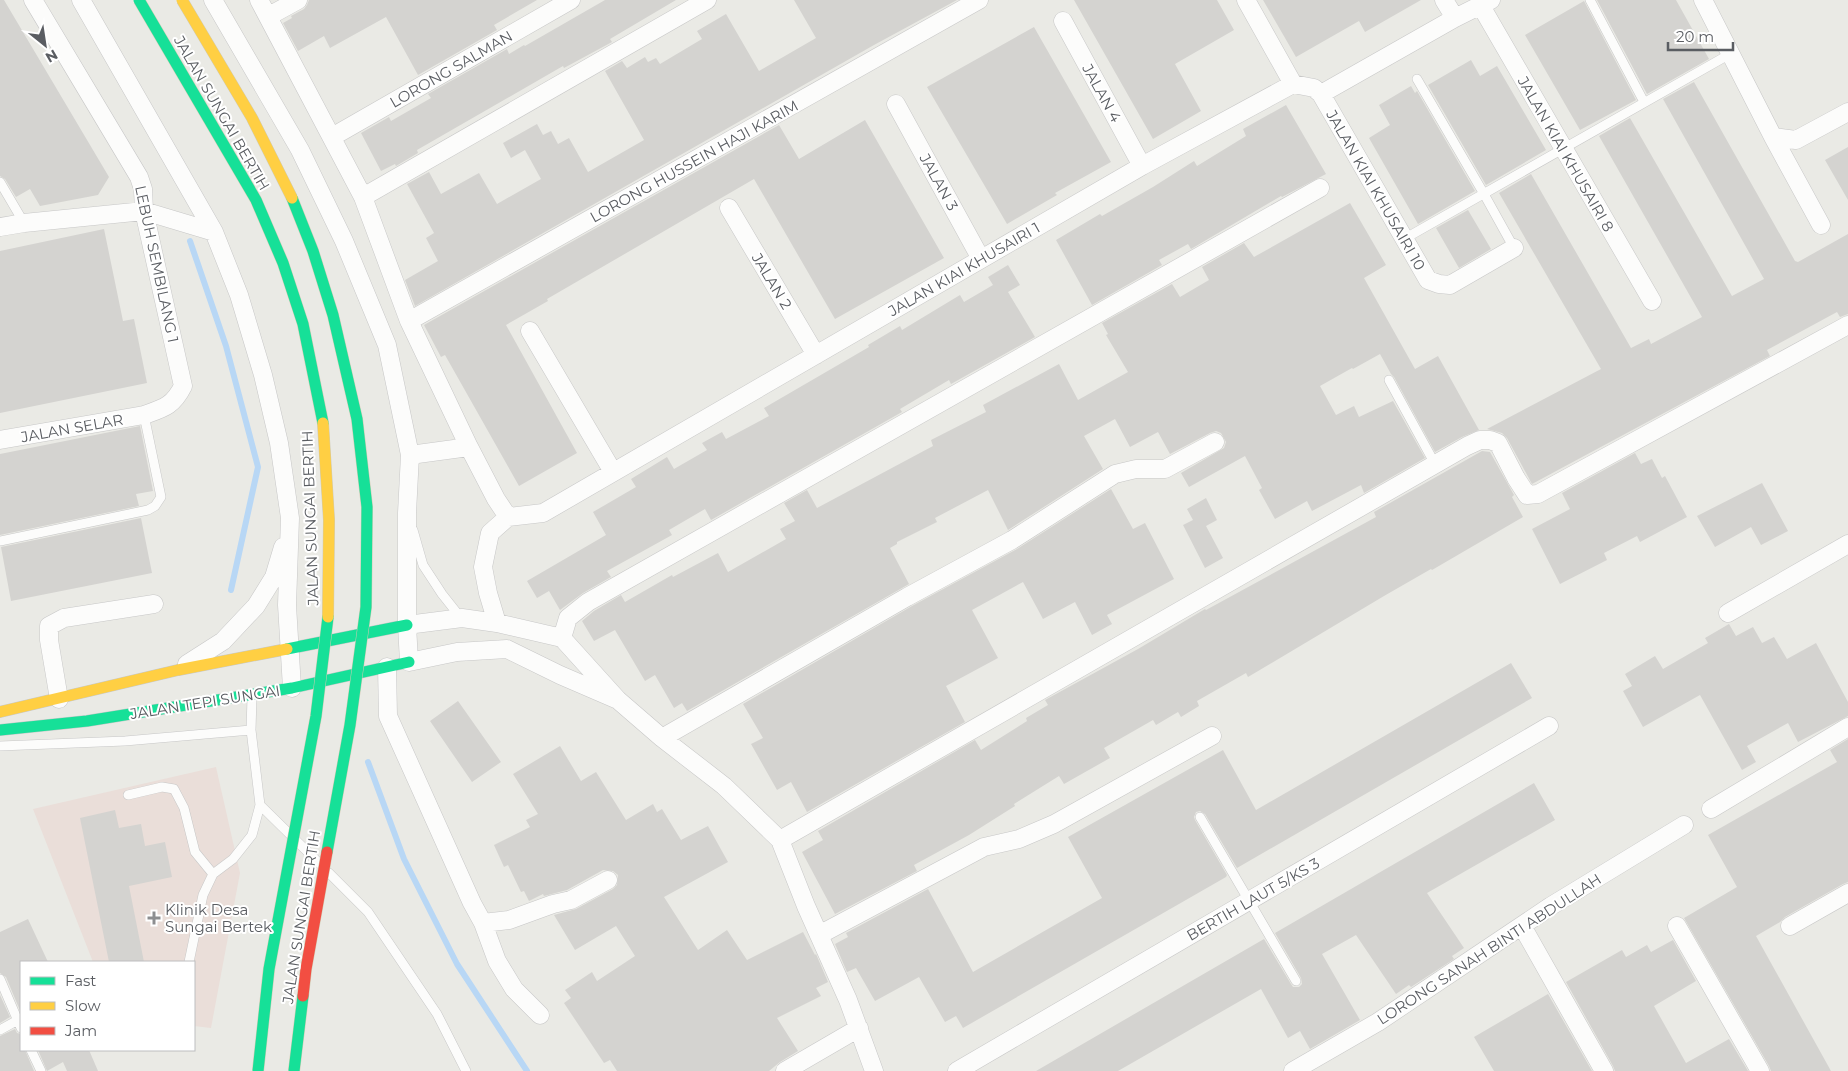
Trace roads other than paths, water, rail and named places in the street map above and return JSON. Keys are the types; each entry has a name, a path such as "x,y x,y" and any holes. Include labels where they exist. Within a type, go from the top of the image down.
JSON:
{"main road":[{"name":"JALAN SUNGAI BERTIH","path":"139,0 256,200 283,264 302,324 323,425 329,520 329,612 316,716 269,969 258,1071"},
{"name":"JALAN SUNGAI BERTIH","path":"182,0 252,118 287,185 313,251 334,315 357,419 367,507 366,607 350,725 306,968 294,1071"},
{"name":"JALAN TEPI SUNGAI","path":"0,712 178,670 407,625"},
{"name":"JALAN TEPI SUNGAI","path":"0,730 87,721 292,688 409,662"}],"street":[{"name":"LEBUH SEMBILANG 1","path":"33,0 139,177 143,189 144,211 183,386 177,399 163,408 144,415"},
{"path":"81,0 214,232 239,295 264,375 279,442 290,518 287,605 292,688"},
{"path":"213,0 300,150 344,241 387,345 410,455 407,625 409,662 457,652 507,649 618,700"},
{"path":"259,0 363,198 409,321 469,447 496,499 508,517 490,533 483,567 497,623"},
{"path":"269,16 298,0"},
{"name":"LORONG SALMAN","path":"332,137 571,0"},
{"path":"363,198 707,0"},
{"name":"LORONG HUSSEIN HAJI KARIM","path":"409,321 979,0"},
{"path":"1246,0 1293,84 1314,88 1321,94 1455,18 1486,3"},
{"path":"1444,0 1455,18"},
{"path":"1702,0 1821,225"},
{"name":"JALAN KIAI KHUSAIRI 8","path":"1486,3 1564,149 1652,301"},
{"name":"JALAN 4","path":"1063,21 1142,166"},
{"name":"JALAN KIAI KHUSAIRI 1","path":"508,517 543,513 1142,166 1293,84"},
{"name":"JALAN KIAI KHUSAIRI 10","path":"1321,94 1428,280 1450,285 1514,248"},
{"name":"JALAN 3","path":"896,104 981,260"},
{"path":"1773,137 1796,140 1848,112"},
{"path":"562,638 568,618 588,602 1320,188"},
{"name":"JALAN 2","path":"729,208 816,355"},
{"path":"0,227 144,211 214,232"},
{"path":"780,840 1480,440 1490,440 1498,443 1527,495 1538,494 1848,325"},
{"path":"530,330 613,472"},
{"name":"JALAN SELAR","path":"0,440 144,415"},
{"path":"662,738 907,597 1012,540 1115,474 1136,469 1165,469 1215,442"},
{"path":"410,455 469,447"},
{"path":"178,670 223,641 256,606 274,577 290,518"},
{"path":"1728,613 1848,544"},
{"path":"59,699 49,640 49,626 64,618 154,604"},
{"path":"407,625 462,618 497,623 562,638 618,700 662,738 724,786 780,840 806,906 848,1000 874,1071"},
{"path":"387,666 388,716 472,903 484,923 497,960 514,989 540,1015"},
{"name":"BERTIH LAUT 5/KS 3","path":"957,1071 1549,726"},
{"path":"1711,809 1848,727"},
{"path":"819,935 984,847 1029,836 1054,824 1212,736"},
{"name":"LORONG SANAH BINTI ABDULLAH","path":"1293,1071 1378,1022 1551,906 1684,825"},
{"path":"484,923 509,920 545,906 571,900 608,880"},
{"path":"1790,926 1848,892"},
{"path":"1522,926 1604,1071"},
{"path":"1677,926 1760,1071"},
{"path":"785,1071 859,1028"}],"lane":[{"path":"1590,0 1644,102"},
{"path":"1404,239 1730,54"},
{"path":"1417,78 1514,248"},
{"path":"0,182 24,223"},
{"path":"1389,380 1435,464"},
{"path":"0,541 148,510 155,506 161,497 144,415"},
{"path":"408,513 423,564 442,594 462,618"},
{"path":"189,961 204,895 213,874 233,859 252,834 260,805 251,730 253,694"},
{"path":"0,746 125,741 251,730"},
{"path":"128,795 162,787 174,789 184,808 195,852 213,874"},
{"path":"260,805 368,912 437,1014 466,1071"},
{"path":"1200,817 1296,981"},
{"path":"0,980 19,1024 0,1030"},
{"path":"31,1051 41,1071"}],"waterway":[{"path":"190,241 226,346 258,467 231,590"},
{"path":"368,762 404,859 457,964 527,1071"}],"place":[{"name":"Klinik Desa Sungai Bertek","path":"154,918"}]}
